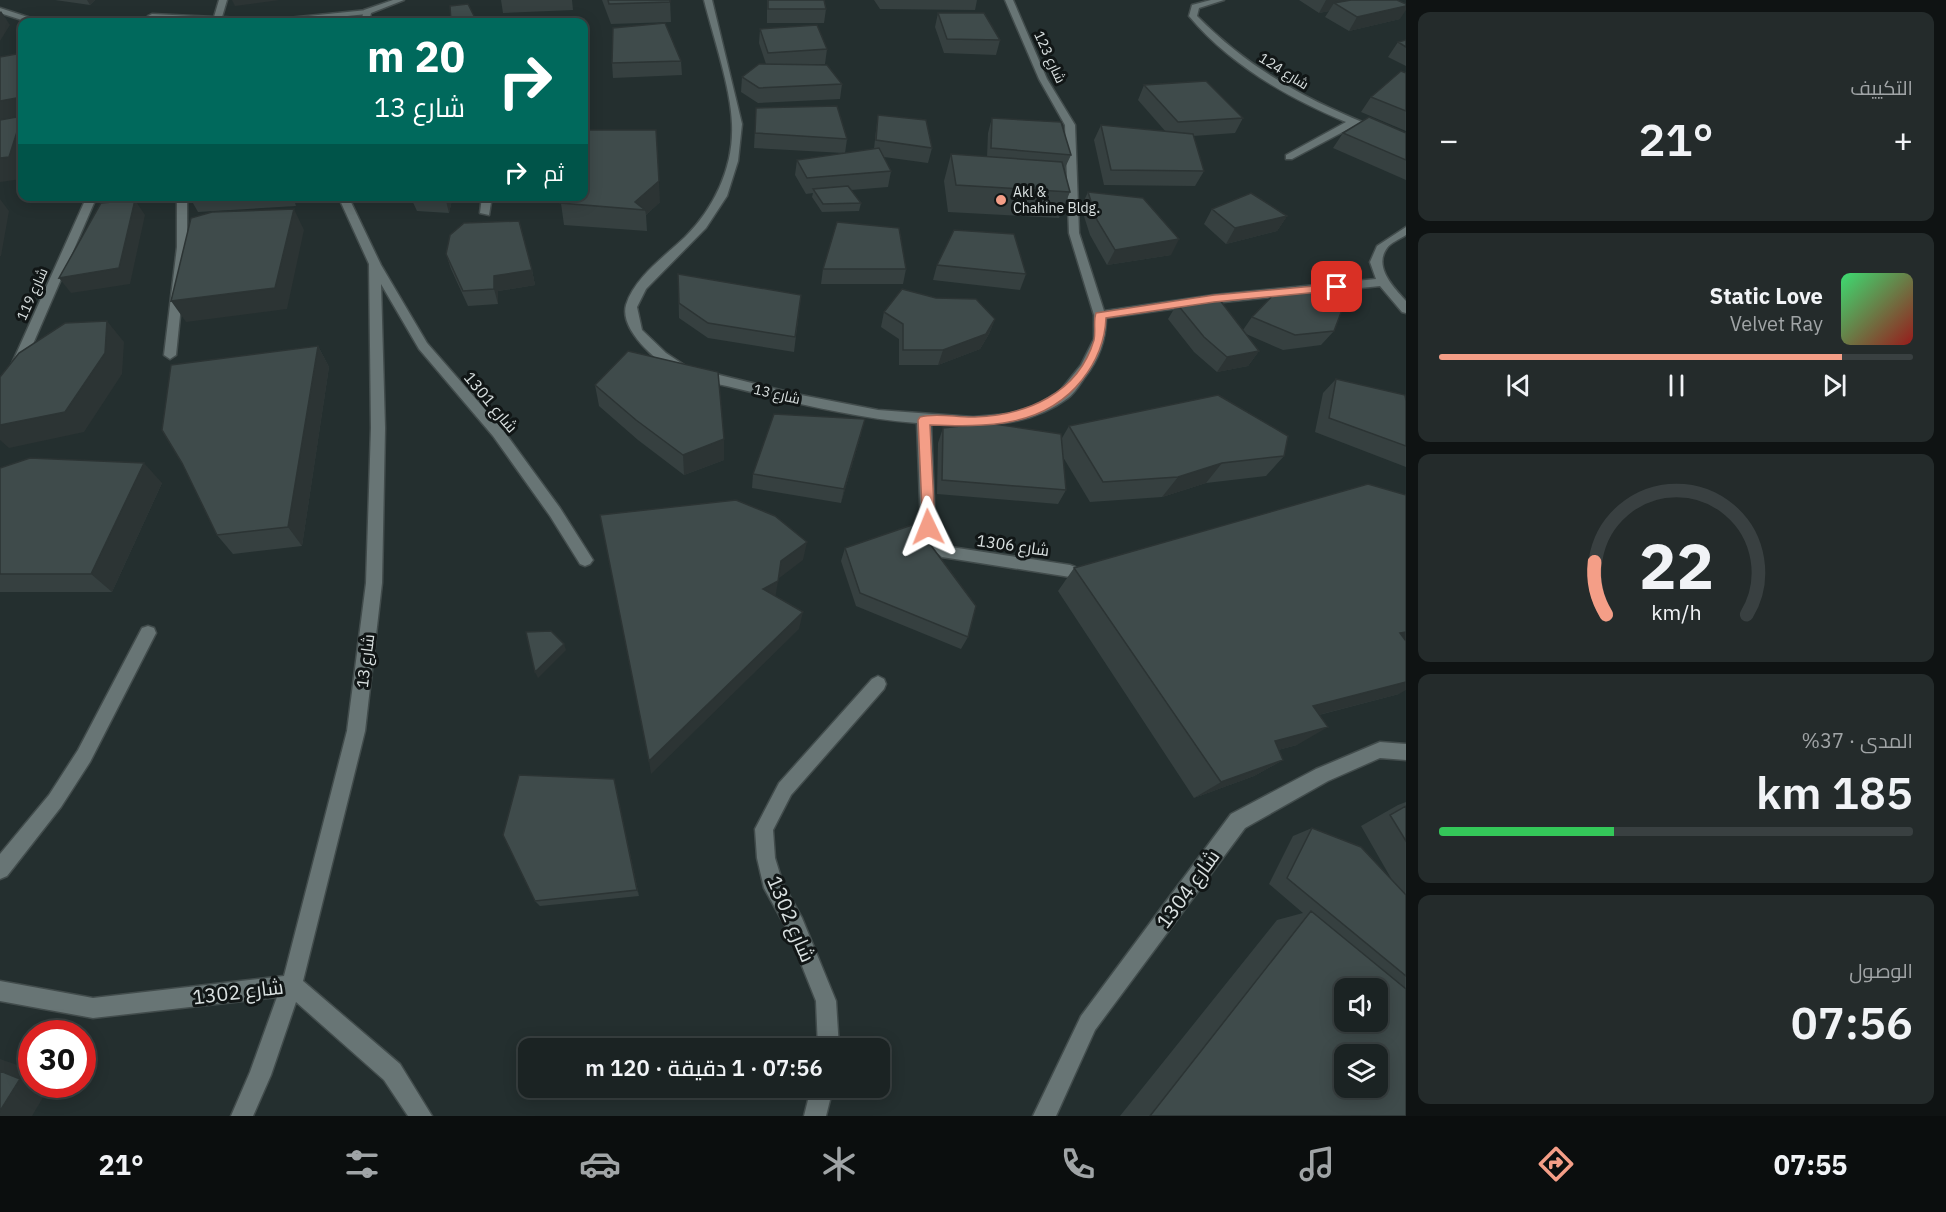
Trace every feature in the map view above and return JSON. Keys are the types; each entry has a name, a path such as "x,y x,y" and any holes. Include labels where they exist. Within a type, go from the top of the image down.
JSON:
{"street":[{"path":"217,18 223,0"},
{"path":"308,18 367,12 400,0"},
{"name":"شارع 13","path":"708,0 737,124 733,160 722,196 702,226 641,287 632,307 636,331 662,356 683,370 812,402 878,415 973,422 1008,419 1040,409 1065,394 1086,367 1100,339 1100,315"},
{"name":"شارع 123","path":"1009,0 1044,79 1070,125 1074,233 1100,315"},
{"name":"شارع 124","path":"1220,0 1200,4 1195,7 1193,16 1232,55 1281,90 1352,123 1406,142"},
{"path":"0,10 23,18"},
{"path":"366,18 367,12"},
{"path":"152,16 195,18"},
{"path":"1289,158 1352,123"},
{"name":"شارع 119","path":"0,404 90,201"},
{"path":"170,355 182,247 182,201"},
{"name":"شارع 13","path":"242,1116 260,1075 292,985 356,731 374,583 378,428 375,264 345,201"},
{"path":"485,213 486,201"},
{"path":"1406,230 1382,246 1376,261 1383,282 1406,309"},
{"name":"شارع 1301","path":"375,264 423,346 498,434 555,512 585,560"},
{"path":"1100,315 1214,299 1383,282"},
{"name":"شارع 1306","path":"924,420 928,527 935,543 947,553 1070,571"},
{"path":"0,869 55,801 84,756 148,633"},
{"name":"شارع 1302","path":"828,1038 826,1001 795,925 774,888 766,858 764,829 785,789 878,684"},
{"name":"شارع 1304","path":"1044,1116 1088,1023 1238,821 1322,775 1380,750 1406,752"},
{"name":"شارع 1302","path":"0,992 93,1008 292,985 392,1072 421,1116"},
{"path":"815,1116 820,1098"}],"building":[{"path":"608,0 670,0 670,2 609,4"},
{"path":"768,0 824,0 826,9 768,9"},
{"path":"1351,0 1397,0 1406,6 1357,17 1334,3"},
{"path":"468,4 475,18 451,18 450,6"},
{"path":"938,13 984,13 1000,40 947,39"},
{"path":"665,23 681,61 612,63 613,28"},
{"path":"817,25 827,49 768,53 760,29"},
{"path":"1406,40 1406,47 1398,42"},
{"path":"18,54 18,98 0,101 0,57"},
{"path":"759,64 827,65 842,84 759,88 742,77"},
{"path":"1401,71 1406,73 1406,111 1371,97"},
{"path":"1206,81 1243,118 1178,122 1144,85"},
{"path":"837,106 847,139 755,133 756,108"},
{"path":"878,115 926,120 932,148 876,140"},
{"path":"18,117 18,129 9,157 0,158 0,120"},
{"path":"1369,117 1406,133 1406,160 1343,133"},
{"path":"992,118 1061,122 1071,155 991,148"},
{"path":"1101,125 1193,134 1204,171 1111,170"},
{"path":"588,130 656,130 659,181 635,202 645,210 560,203 560,201 588,201"},
{"path":"879,148 891,171 807,178 797,160"},
{"path":"951,154 1062,162 1070,192 956,185"},
{"path":"848,186 861,203 823,204 813,189"},
{"path":"1088,192 1143,198 1179,239 1115,250 1097,220"},
{"path":"1251,193 1287,216 1235,228 1212,209"},
{"path":"135,201 119,268 59,278 101,203"},
{"path":"294,209 275,288 171,301 191,218 212,212"},
{"path":"519,221 532,270 494,276 494,289 463,291 446,254 450,235 464,223"},
{"path":"837,222 899,228 906,269 823,269"},
{"path":"954,230 1014,234 1026,274 937,265"},
{"path":"678,274 801,295 795,337 708,323 679,303"},
{"path":"1308,287 1342,310 1334,331 1295,335 1252,317 1273,295"},
{"path":"902,289 936,298 976,299 995,319 986,334 943,350 903,350 903,324 884,312"},
{"path":"1216,295 1259,351 1227,357 1204,337 1177,304"},
{"path":"107,321 105,353 65,412 0,425 0,377 19,353 65,323"},
{"path":"318,346 288,527 217,535 182,463 162,430 171,365"},
{"path":"628,351 718,372 724,439 683,455 636,420 595,385"},
{"path":"1336,379 1405,395 1406,446 1329,418"},
{"path":"1218,395 1288,436 1284,456 1222,463 1178,477 1103,482 1069,426"},
{"path":"774,414 865,419 844,489 753,474"},
{"path":"988,423 1061,434 1066,490 942,480 943,428"},
{"path":"30,458 144,463 91,574 0,574 0,468"},
{"path":"1368,484 1406,495 1406,632 1400,633 1406,641 1406,682 1313,706 1328,727 1275,741 1283,760 1221,782 1074,568"},
{"path":"736,500 775,516 807,542 781,561 778,581 763,589 803,612 649,761 600,515"},
{"path":"915,524 976,606 968,637 860,593 845,548"},
{"path":"551,631 564,644 535,672 526,632"},
{"path":"519,775 614,779 637,890 535,901 503,835"},
{"path":"1406,806 1406,841 1390,815"},
{"path":"1312,828 1361,847 1406,895 1406,976 1287,878"},
{"path":"1311,911 1406,989 1406,1116 1150,1116"},
{"path":"0,1071 18,1078 18,1082 0,1111"}],"place":[{"name":"Akl & Chahine Bldg.","path":"1001,200"}],"route":[{"path":"928,527 924,420 973,422 1008,419 1040,409 1065,394 1086,367 1100,339 1100,315 1214,299 1337,287"}]}
